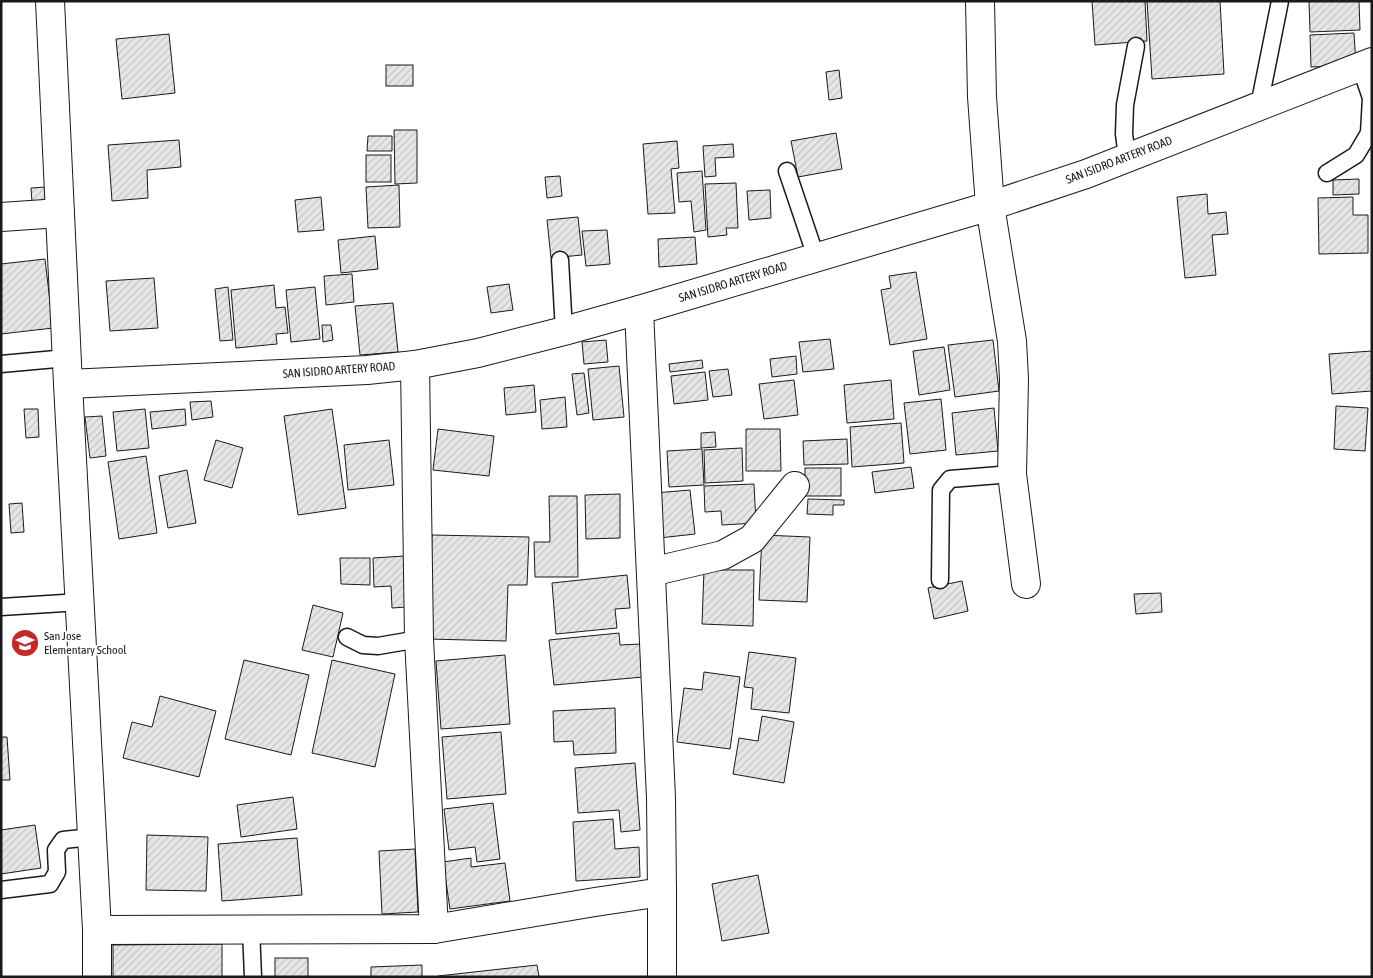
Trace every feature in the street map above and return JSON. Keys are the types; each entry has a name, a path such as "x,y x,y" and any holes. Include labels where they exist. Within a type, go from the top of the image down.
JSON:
{"street":[{"path":"50,1 97,930 97,977"},
{"path":"980,1 982,97 990,206 1012,342 1014,379 1012,474 1026,584"},
{"name":"SAN ISIDRO ARTERY ROAD","path":"68,371 367,370 415,365 478,352 564,331 638,310 990,206 1086,174 1366,64"},
{"path":"1,217 60,213"},
{"path":"638,310 661,798 662,977"},
{"path":"415,365 419,638 434,929"},
{"path":"651,572 723,555 752,538 795,486"},
{"path":"97,930 434,929 662,892"}],"lane":[{"path":"1260,106 1280,1"},
{"path":"1127,158 1124,134 1125,105 1136,46"},
{"path":"1328,174 1356,155 1369,133 1371,98 1366,64"},
{"path":"787,171 816,257"},
{"path":"560,260 564,331"},
{"path":"1,364 68,371"},
{"path":"940,580 941,490 950,479 1012,474"},
{"path":"1,607 80,602"},
{"path":"347,637 363,644 378,646 419,638"},
{"path":"1,890 50,884 57,872 56,850 63,840 92,838"},
{"path":"251,929 253,977"}],"building":[{"path":"1092,1 1145,1 1147,41 1095,45"},
{"path":"1147,1 1220,1 1224,74 1152,79"},
{"path":"1309,1 1359,1 1360,30 1310,32"},
{"path":"1354,33 1356,65 1311,67 1310,35"},
{"path":"169,34 175,93 122,99 116,39"},
{"path":"386,65 413,65 413,86 386,86"},
{"path":"839,70 842,98 829,100 826,72"},
{"path":"394,130 417,130 417,183 395,184"},
{"path":"836,133 842,169 798,177 791,141"},
{"path":"368,136 392,136 392,151 367,151"},
{"path":"179,140 181,167 147,170 148,198 112,201 108,145"},
{"path":"677,141 679,168 671,169 675,213 648,214 643,144"},
{"path":"733,144 734,157 715,158 716,176 705,177 703,146"},
{"path":"366,155 391,155 391,182 366,182"},
{"path":"702,171 706,230 694,232 691,201 679,202 677,173"},
{"path":"560,176 562,196 547,198 545,177"},
{"path":"1359,179 1359,194 1333,195 1333,180"},
{"path":"736,183 738,228 726,228 727,235 708,237 705,184"},
{"path":"399,185 400,227 368,228 366,187"},
{"path":"46,187 46,202 32,202 31,188"},
{"path":"770,190 771,218 749,220 747,191"},
{"path":"1207,194 1208,214 1226,212 1228,234 1212,235 1216,275 1185,278 1177,197"},
{"path":"321,197 324,230 298,232 295,200"},
{"path":"1353,197 1353,215 1368,215 1368,253 1319,254 1318,198"},
{"path":"578,217 582,255 551,258 547,220"},
{"path":"607,230 610,264 586,266 582,231"},
{"path":"375,236 378,269 341,273 338,240"},
{"path":"695,237 697,264 659,267 658,239"},
{"path":"45,259 53,328 1,334 1,264"},
{"path":"916,272 927,339 890,345 881,290 891,288 889,276"},
{"path":"352,274 354,302 326,305 324,276"},
{"path":"154,278 158,328 110,331 106,281"},
{"path":"509,284 513,310 491,313 487,287"},
{"path":"274,285 276,308 285,307 288,333 276,334 277,344 236,348 231,290"},
{"path":"228,287 233,340 220,341 215,289"},
{"path":"315,287 320,339 291,342 286,290"},
{"path":"393,303 398,352 360,355 355,306"},
{"path":"322,325 331,325 333,340 323,342"},
{"path":"830,339 834,369 803,372 799,342"},
{"path":"606,340 608,362 584,364 582,342"},
{"path":"993,340 999,391 955,397 948,345"},
{"path":"944,347 950,390 919,395 913,351"},
{"path":"1372,351 1372,391 1332,394 1329,354"},
{"path":"796,356 797,374 772,377 770,359"},
{"path":"702,360 703,368 670,372 669,364"},
{"path":"619,366 624,417 593,420 588,369"},
{"path":"728,369 732,395 713,397 709,371"},
{"path":"705,372 708,400 674,404 671,376"},
{"path":"584,373 589,413 577,415 572,374"},
{"path":"794,380 798,415 764,419 759,384"},
{"path":"891,380 894,419 847,423 844,385"},
{"path":"534,385 536,412 506,415 504,388"},
{"path":"565,397 567,427 542,429 540,400"},
{"path":"941,399 946,450 910,454 904,403"},
{"path":"211,401 213,417 192,420 190,402"},
{"path":"1336,406 1368,408 1365,451 1334,449"},
{"path":"994,408 998,451 956,455 952,413"},
{"path":"24,409 38,409 39,437 26,438"},
{"path":"145,409 149,448 117,451 113,412"},
{"path":"185,409 186,425 152,429 150,412"},
{"path":"332,409 346,508 298,515 284,416"},
{"path":"102,416 106,456 90,458 85,417"},
{"path":"901,423 904,463 852,467 850,427"},
{"path":"438,429 494,436 489,476 433,470"},
{"path":"746,429 780,429 781,471 746,471"},
{"path":"715,432 716,447 701,448 701,433"},
{"path":"847,439 848,464 804,465 803,441"},
{"path":"216,440 243,448 232,488 204,480"},
{"path":"389,440 394,485 348,490 344,445"},
{"path":"742,448 743,481 705,483 704,450"},
{"path":"702,449 704,485 669,487 667,451"},
{"path":"146,456 157,533 119,539 108,462"},
{"path":"911,467 914,488 875,493 872,472"},
{"path":"805,468 841,468 841,496 805,496"},
{"path":"187,470 196,523 168,528 159,476"},
{"path":"754,484 756,523 722,525 721,511 705,512 704,486"},
{"path":"690,490 695,534 659,538 655,493"},
{"path":"620,494 620,538 586,539 585,495"},
{"path":"549,496 577,496 578,577 535,577 534,542 550,542"},
{"path":"808,499 844,500 844,505 833,505 833,515 807,514"},
{"path":"22,503 24,532 11,533 9,504"},
{"path":"432,535 529,537 527,585 508,585 506,641 429,639"},
{"path":"762,535 810,537 807,602 759,600"},
{"path":"405,556 407,607 392,608 391,586 374,587 373,558"},
{"path":"340,558 370,558 370,585 341,584"},
{"path":"704,570 754,570 753,626 702,624"},
{"path":"627,575 630,608 615,609 617,628 556,634 552,583"},
{"path":"962,581 968,611 934,619 928,588"},
{"path":"1161,593 1162,612 1136,614 1134,594"},
{"path":"313,605 343,613 333,657 302,650"},
{"path":"619,633 620,645 641,644 643,677 554,685 549,640"},
{"path":"749,652 796,658 789,713 751,709 753,688 744,687"},
{"path":"505,655 510,724 441,729 436,661"},
{"path":"244,660 309,675 291,755 225,739"},
{"path":"332,660 395,674 375,767 312,753"},
{"path":"704,672 740,677 730,749 677,742 684,688 702,690"},
{"path":"160,696 216,711 199,777 123,758 132,722 152,727"},
{"path":"615,708 616,753 574,755 573,741 554,742 553,711"},
{"path":"762,716 794,722 784,783 733,774 739,738 758,741"},
{"path":"501,732 506,794 447,799 442,737"},
{"path":"1,737 7,737 10,780 1,780"},
{"path":"635,763 640,830 621,832 619,810 578,813 575,768"},
{"path":"293,797 297,829 241,837 237,805"},
{"path":"493,803 500,859 477,862 475,847 449,850 444,809"},
{"path":"613,819 615,849 639,847 640,877 576,881 573,822"},
{"path":"35,825 41,868 1,874 1,830"},
{"path":"147,835 208,837 206,891 146,890"},
{"path":"297,838 302,895 222,901 218,844"},
{"path":"415,849 418,912 382,914 379,851"},
{"path":"471,858 471,867 505,863 510,901 450,909 443,862"},
{"path":"758,875 769,933 722,941 712,884"},
{"path":"222,944 222,977 113,977 113,945"},
{"path":"275,958 308,958 308,977 275,977"},
{"path":"422,965 422,977 371,977 371,967"},
{"path":"537,965 539,977 438,977 438,976"}],"place":[{"name":"San Jose Elementary School","path":"25,643"}]}
